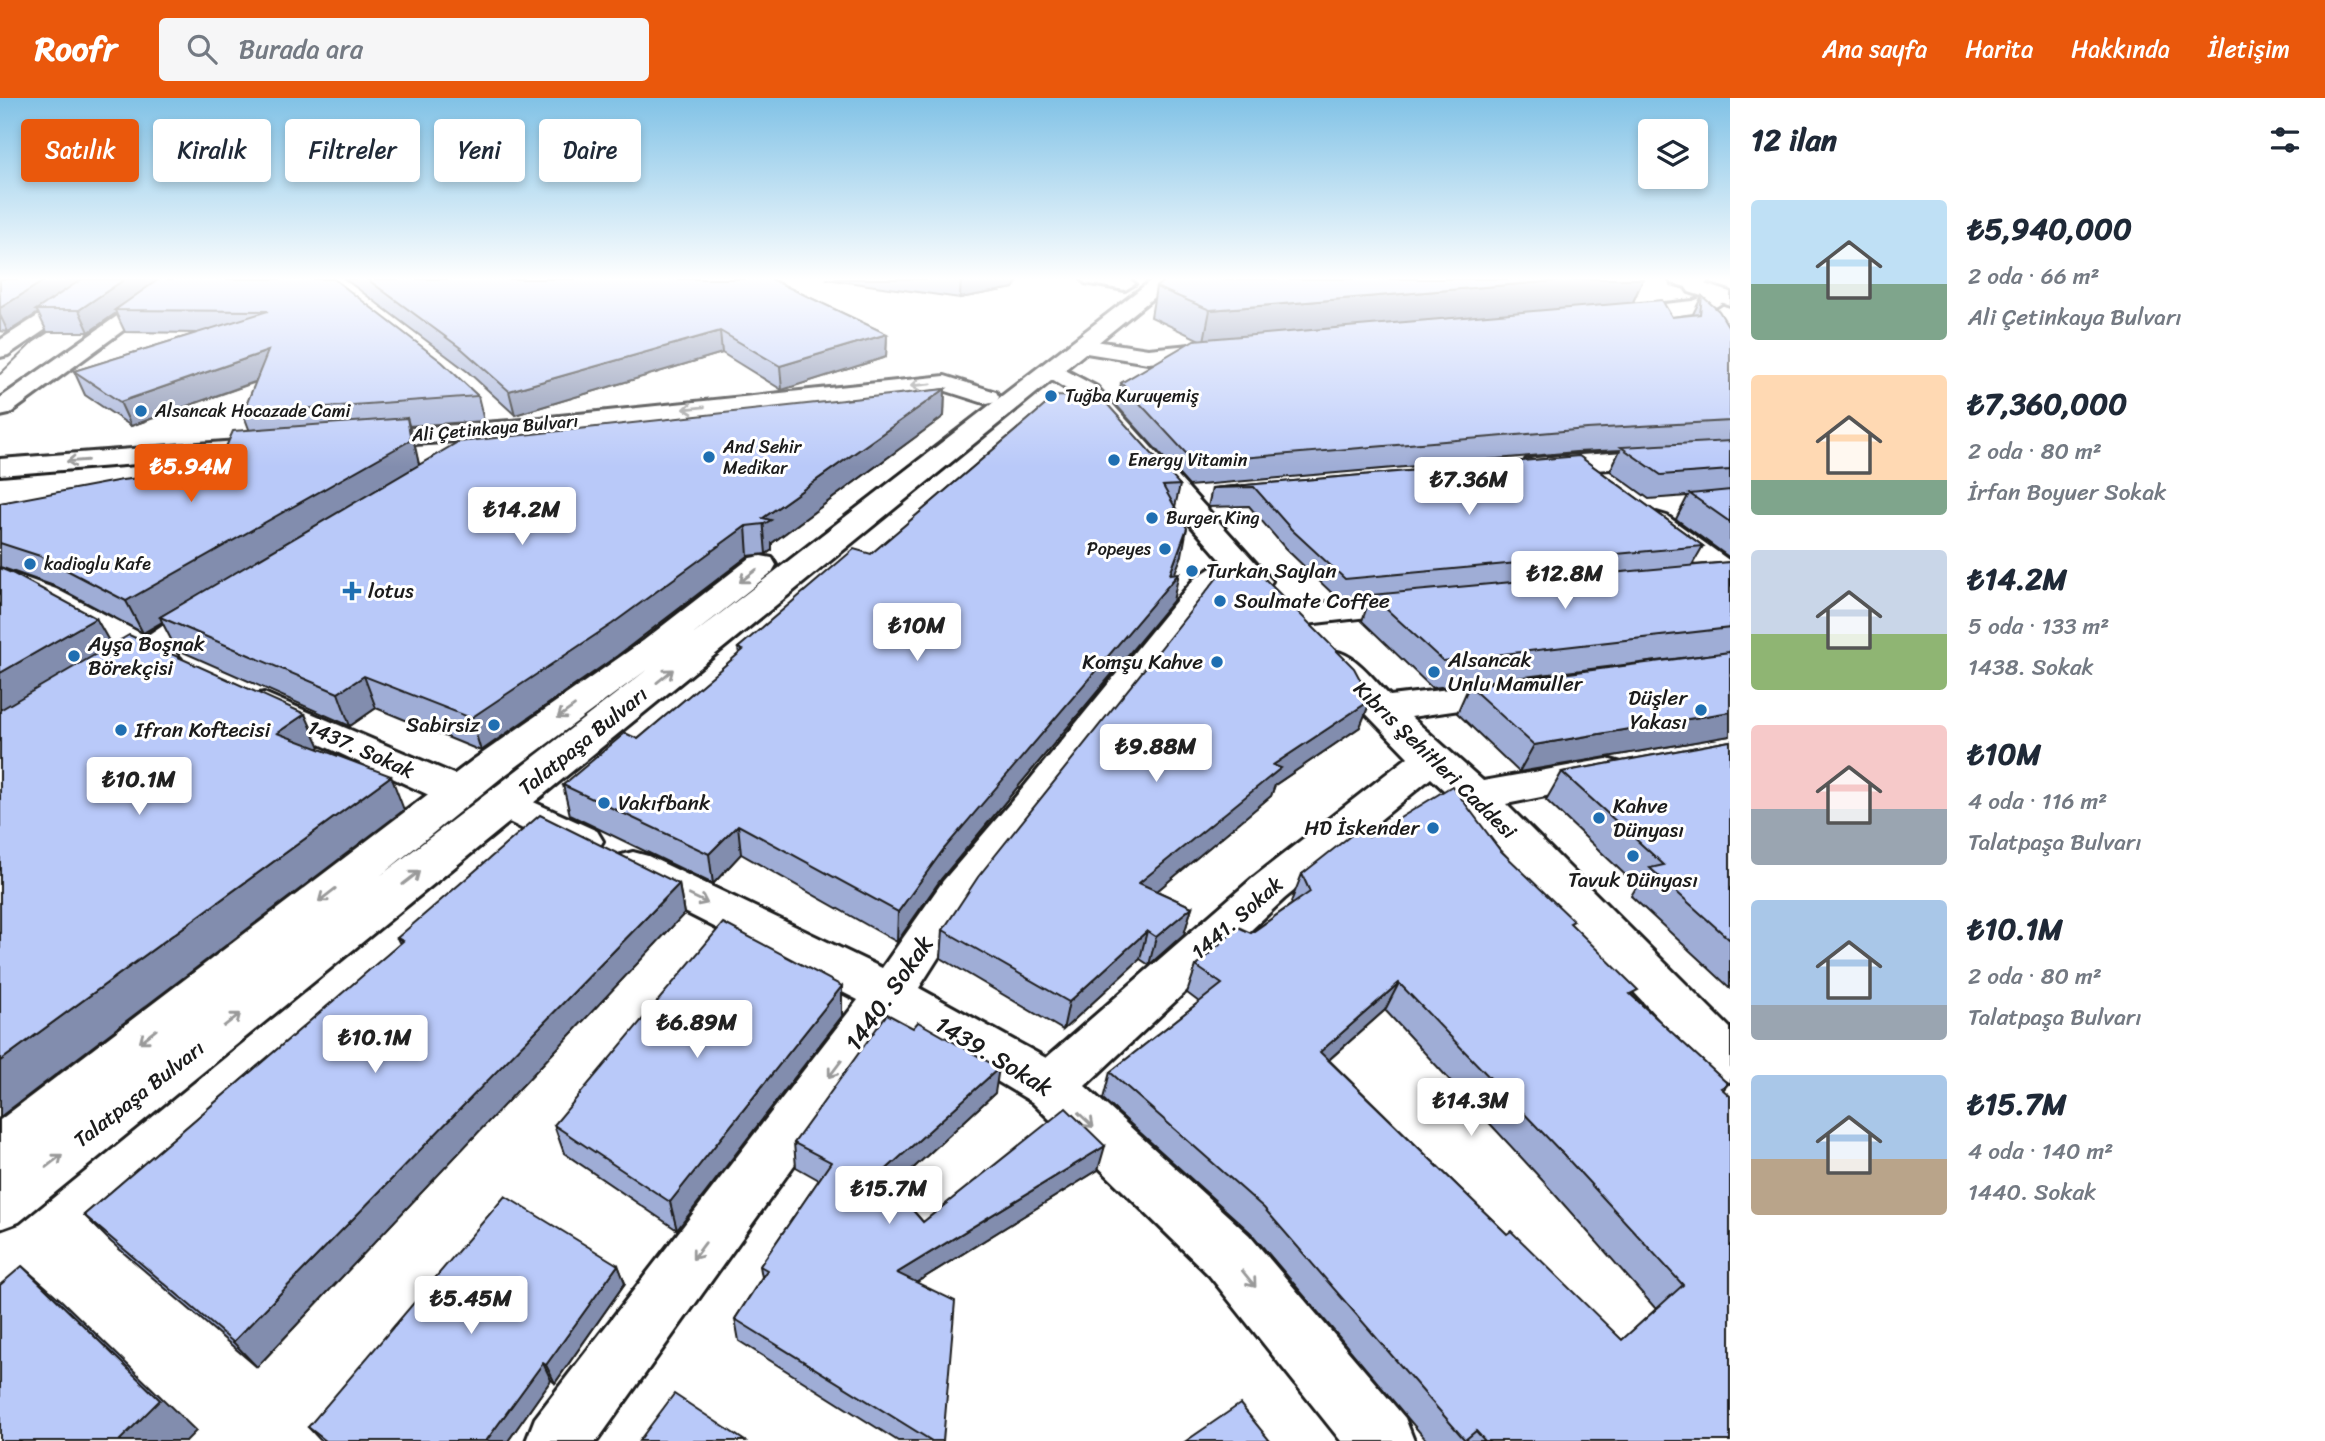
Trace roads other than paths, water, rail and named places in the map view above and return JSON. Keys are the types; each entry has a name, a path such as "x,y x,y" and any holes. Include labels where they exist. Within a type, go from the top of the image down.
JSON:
{"street":[{"path":"0,409 95,342"},
{"name":"Talatpaşa Bulvarı","path":"0,1152 458,792 987,397 1048,342"},
{"name":"Talatpaşa Bulvarı","path":"0,1203 1087,342"},
{"path":"1082,346 1148,356 1237,348"},
{"name":"Kıbrıs Şehitleri Caddesi","path":"1052,370 1088,392 1196,497 1239,563 1289,616 1431,758 1475,796 1730,1061"},
{"name":"Ali Çetinkaya Bulvarı","path":"331,442 501,420 944,383 987,397"},
{"path":"452,464 501,420"},
{"path":"0,467 304,444"},
{"path":"1516,468 1730,453"},
{"path":"1576,463 1729,574"},
{"path":"1627,501 1680,508"},
{"name":"1440. Sokak","path":"558,1441 890,994 958,892 1047,787 1205,586 1239,563"},
{"path":"1687,577 1729,574"},
{"path":"0,578 45,596 146,650 196,673"},
{"path":"78,691 240,593"},
{"path":"1289,616 1454,600"},
{"path":"1381,709 1542,688"},
{"name":"1437. Sokak","path":"233,690 458,792"},
{"name":"1441. Sokak","path":"1049,1086 1269,888 1431,758"},
{"path":"1475,796 1636,767"},
{"name":"1439. Sokak","path":"505,803 890,994 1049,1086 1229,1255 1382,1441"}],"tram line":[{"path":"0,374 33,342"},
{"path":"0,396 78,342"}],"place":[{"name":"Tuğba Kuruyemiş","path":"1051,396"},
{"name":"Alsancak Hocazade Cami","path":"141,411"},
{"name":"And Sehir Medikar","path":"709,457"},
{"name":"Energy Vitamin","path":"1114,460"},
{"name":"Burger King","path":"1152,518"},
{"name":"Popeyes","path":"1165,549"},
{"name":"kadioglu Kafe","path":"30,564"},
{"name":"Turkan Saylan","path":"1192,571"},
{"name":"lotus","path":"352,591"},
{"name":"Soulmate Coffee","path":"1220,601"},
{"name":"Ayşa Boşnak Börekçisi","path":"74,656"},
{"name":"Komşu Kahve","path":"1217,662"},
{"name":"Alsancak Unlu Mamuller","path":"1434,672"},
{"name":"Düşler Yakası","path":"1701,710"},
{"name":"Sabirsiz","path":"494,725"},
{"name":"Ifran Koftecisi","path":"121,730"},
{"name":"Vakıfbank","path":"604,803"},
{"name":"Kahve Dünyası","path":"1599,818"},
{"name":"HD İskender","path":"1433,828"},
{"name":"Tavuk Dünyası","path":"1633,856"}]}
